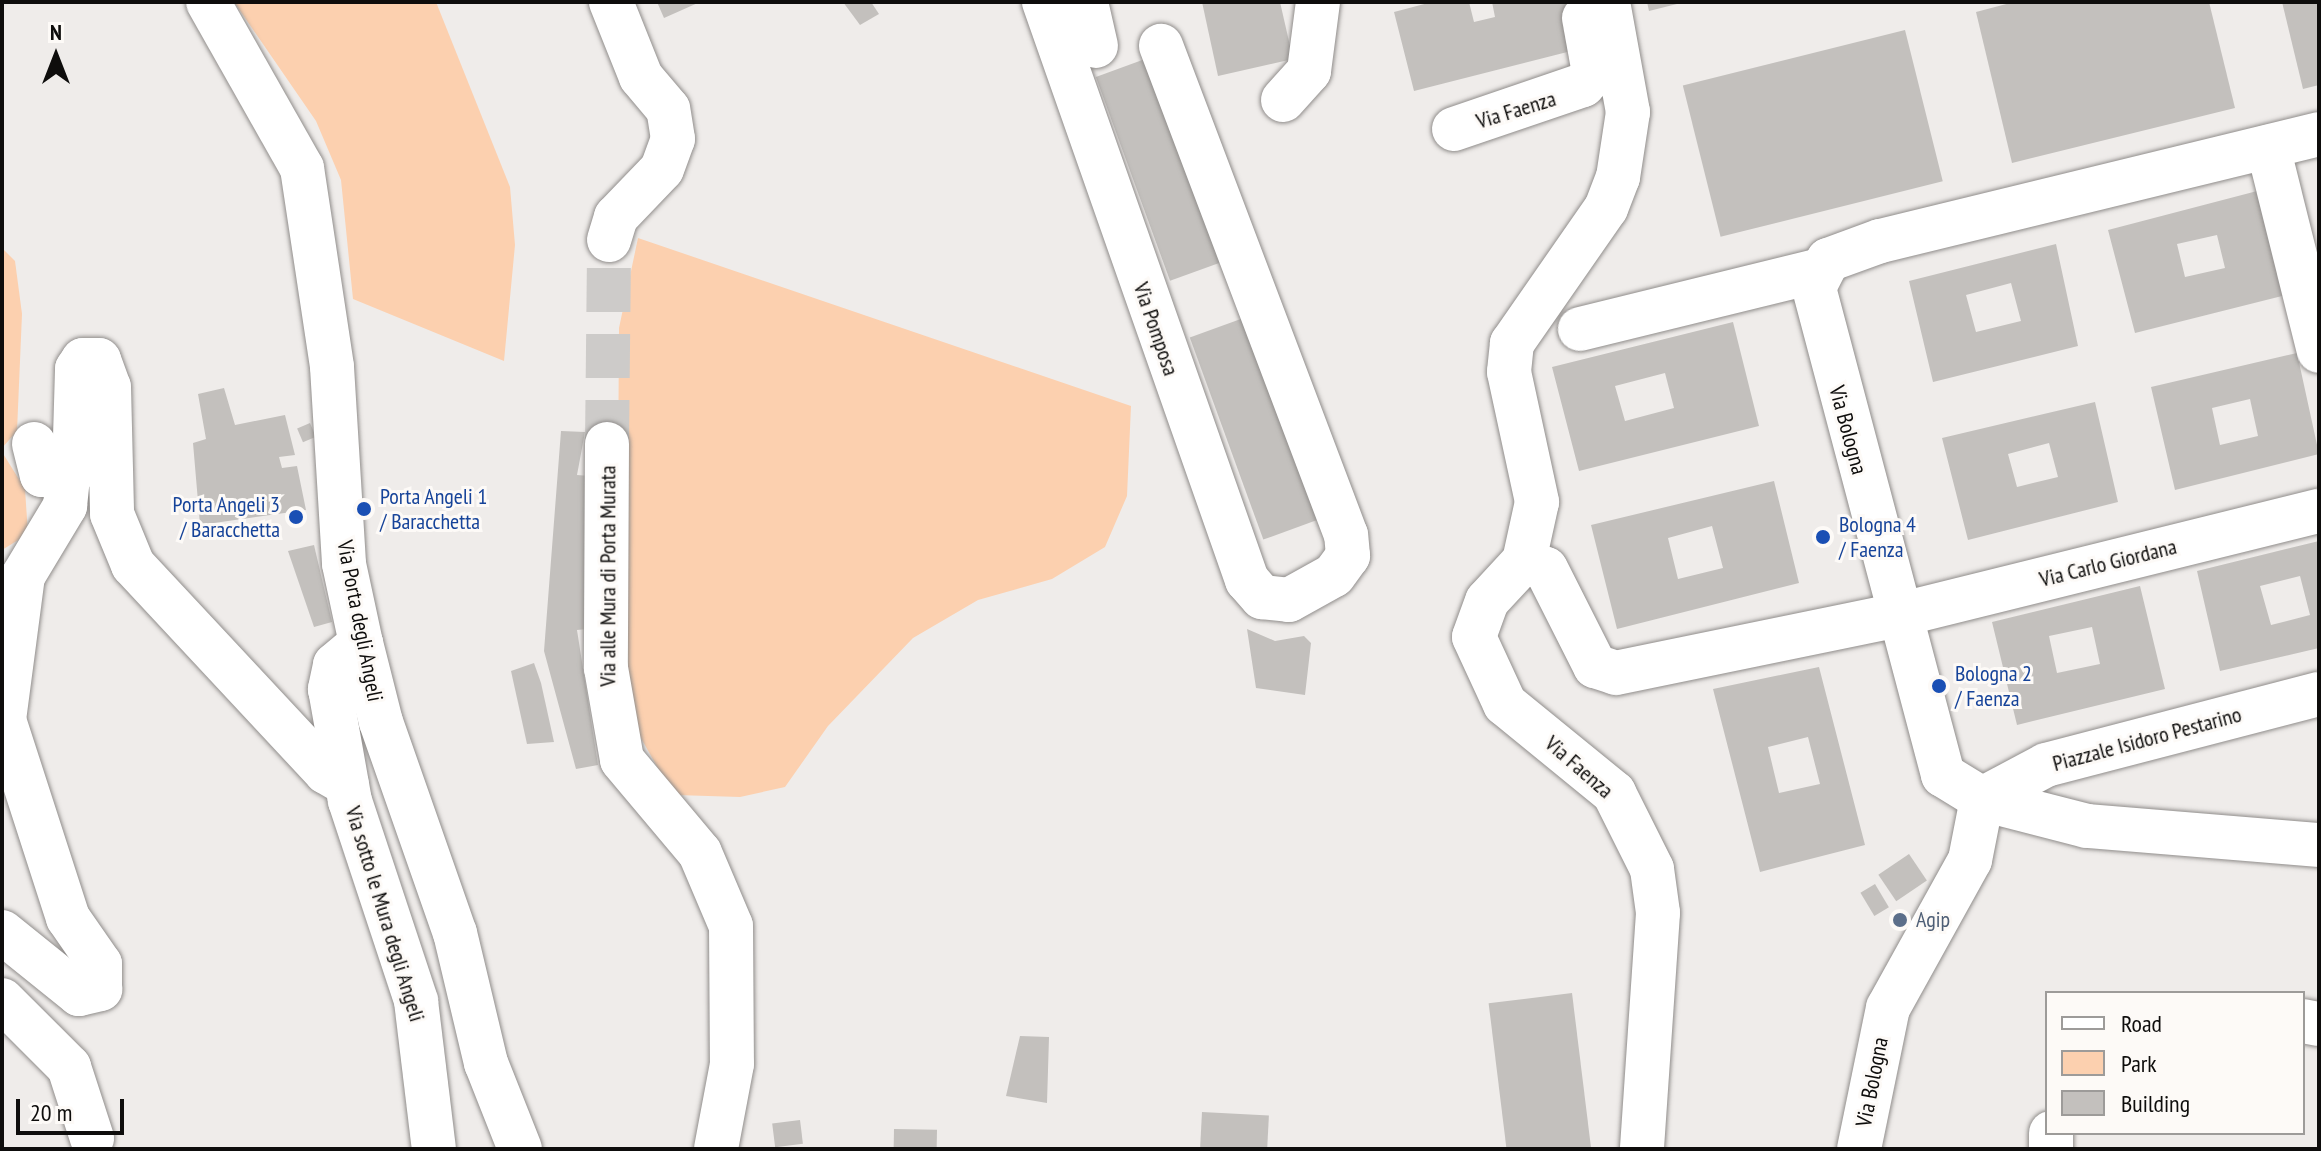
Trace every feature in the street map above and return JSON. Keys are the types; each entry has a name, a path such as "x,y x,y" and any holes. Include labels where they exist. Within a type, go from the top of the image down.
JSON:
{"street":[{"name":"Via Porta degli Angeli","path":"208,2 302,168 329,340 344,564 361,643 381,722 455,933 486,1063 520,1149"},
{"path":"609,240 616,217 662,169 673,139 668,109 641,77 611,2"},
{"name":"Via Pomposa","path":"1044,2 1247,580 1274,600 1315,591"},
{"path":"1086,2 1096,46"},
{"path":"1283,100 1309,71 1318,2"},
{"name":"Via Faenza","path":"1454,129 1569,94 1589,80 1594,73 1582,2"},
{"name":"Via Faenza","path":"1608,2 1628,112 1618,177 1606,208 1508,360 1535,468 1537,502 1524,561 1477,619 1479,661 1505,704 1614,793 1652,869 1658,913 1642,1149"},
{"path":"1161,46 1346,535 1348,556 1315,591"},
{"path":"1580,329 1817,271 1842,252 1880,241 2319,134"},
{"path":"2268,147 2319,351"},
{"name":"Via Bologna","path":"1817,271 1814,304 1943,775 1982,799 2087,826 2319,845"},
{"path":"2,932 79,994 100,989 100,964 68,918 4,720 23,576 65,506 68,475 77,465 77,369 83,360 99,360 109,387 112,514 133,565 326,772 347,784"},
{"path":"34,444 42,475 68,475"},
{"name":"Via alle Mura di Porta Murata","path":"607,444 606,668 622,760 700,853 731,926 732,1064 716,1149"},
{"name":"Via Carlo Giordana","path":"1898,615 2319,511"},
{"path":"1313,522 1325,559 1315,591"},
{"path":"1524,561 1546,569 1563,612 1603,672 1898,615"},
{"name":"Via sotto le Mura degli Angeli","path":"361,643 335,665 330,689 347,784 416,1001 434,1149"},
{"name":"Piazzale Isidoro Pestarino","path":"1982,799 2046,765 2319,694"},
{"name":"Via Bologna","path":"1859,1149 1888,1008 1970,860 1982,799"},
{"path":"2,1000 69,1067 92,1138"}],"green space":[{"path":"234,2 436,2 510,187 515,245 504,361 353,299 341,180 316,121"},
{"path":"638,238 1131,406 1127,496 1105,547 1052,579 978,600 913,638 828,726 785,787 740,797 676,795 637,731 617,636 619,328"},
{"path":"2,248 15,261 22,314 17,431 2,448"},
{"path":"2,452 25,489 28,534 2,550"}],"building":[{"path":"657,2 700,2 664,18"},
{"path":"843,2 871,2 879,14 860,25"},
{"path":"1202,2 1280,2 1293,59 1218,76"},
{"path":"1432,2 1469,2 1474,22 1495,17 1492,2 1571,2 1583,48 1414,91 1394,12"},
{"path":"1647,2 1681,2 1681,3 1649,11"},
{"path":"2014,2 2209,2 2235,108 2012,163 1976,12"},
{"path":"2282,2 2319,2 2319,85 2303,89"},
{"path":"1905,30 1943,181 1721,237 1683,85"},
{"path":"1156,55 1230,259 1170,281 1096,77"},
{"path":"2261,190 2286,295 2135,333 2108,230","holes":["2217,235 2225,268 2185,277 2177,244"]},
{"path":"2056,244 2078,346 1933,382 1909,281","holes":["2011,283 2021,321 1976,332 1966,295"]},
{"path":"1249,316 1323,518 1263,540 1190,338"},
{"path":"1733,322 1759,426 1579,471 1552,367","holes":["1665,373 1674,408 1625,421 1615,386"]},
{"path":"2297,353 2319,454 2175,490 2151,387","holes":["2250,399 2258,436 2220,445 2212,408"]},
{"path":"224,388 235,425 285,415 295,455 279,457 282,468 297,466 306,510 200,525 193,443 206,439 198,394"},
{"path":"2095,402 2118,502 1968,540 1942,438","holes":["2049,443 2058,477 2017,487 2008,454"]},
{"path":"310,423 316,437 303,442 297,428"},
{"path":"561,431 585,432 577,475 602,477 597,628 577,630 598,765 576,769 544,651"},
{"path":"1774,481 1799,583 1617,629 1591,525","holes":["1712,526 1723,568 1678,579 1668,538"]},
{"path":"2319,541 2319,648 2220,671 2197,571","holes":["2300,576 2310,615 2271,625 2260,586"]},
{"path":"314,545 332,622 314,627 288,551"},
{"path":"2140,586 2165,689 2017,725 1992,622","holes":["2092,627 2100,664 2057,673 2049,636"]},
{"path":"1247,629 1275,641 1304,636 1311,643 1305,695 1256,688"},
{"path":"534,663 554,742 527,744 511,671"},
{"path":"1819,667 1865,845 1760,872 1713,689","holes":["1808,737 1820,784 1779,793 1768,747"]},
{"path":"1909,854 1927,881 1896,901 1878,875"},
{"path":"1875,884 1889,907 1874,916 1860,893"},
{"path":"1572,993 1591,1149 1507,1149 1489,1003"},
{"path":"1020,1036 1049,1037 1047,1103 1006,1096"},
{"path":"1202,1112 1269,1116 1267,1149 1200,1149"},
{"path":"800,1120 803,1144 775,1147 772,1123"},
{"path":"894,1129 937,1130 937,1149 894,1149"}],"tunnel":[{"path":"607,444 609,240"}],"place":[{"name":"Porta Angeli 1 / Baracchetta","path":"364,509"},
{"name":"Porta Angeli 3 / Baracchetta","path":"296,517"},
{"name":"Bologna 4 / Faenza","path":"1823,537"},
{"name":"Bologna 2 / Faenza","path":"1939,686"},
{"name":"Agip","path":"1900,920"}]}
